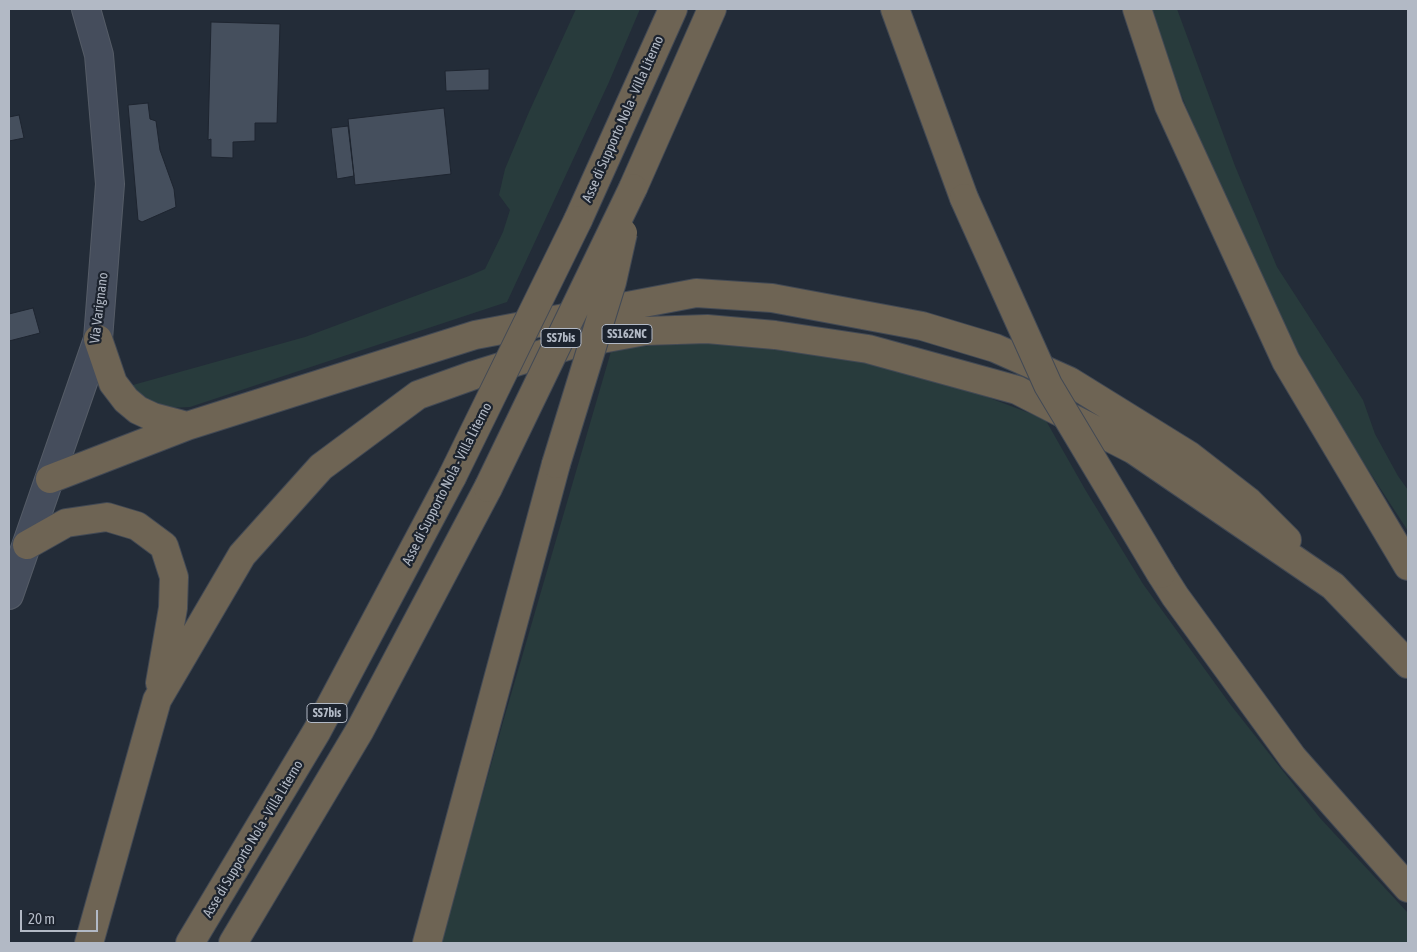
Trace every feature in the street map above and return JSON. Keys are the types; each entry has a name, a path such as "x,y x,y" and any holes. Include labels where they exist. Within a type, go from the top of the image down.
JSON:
{"highway":[{"name":"Asse di Supporto Nola - Villa Literno","path":"190,943 317,731 452,477 578,220 673,9"},
{"name":"SS7bis","path":"233,943 360,730 488,488 633,188 712,9"},
{"path":"896,9 964,198 1048,385 1175,596 1293,758 1408,888"},
{"path":"1137,9 1169,106 1286,361 1408,566"},
{"path":"427,943 556,464 612,282 633,188"},
{"path":"50,480 187,426 474,335 696,293 772,298 922,326 995,348 1069,381 1190,456 1248,501 1333,586"},
{"name":"SS162NC","path":"89,943 158,700 242,555 321,467 418,395 474,375 574,344 645,331 707,329 775,335 868,349 1017,390 1134,450 1333,586 1408,664"},
{"path":"98,339 113,383 126,400 138,410 153,418 187,426"},
{"path":"27,545 66,523 107,518 137,526 164,546 174,577 174,585 173,608 158,700"}],"main road":[{"name":"Via Varignano","path":"9,595 98,339 110,184 99,54 86,9"}],"shaded area":[{"path":"576,9 640,9 609,82 507,302 190,407 168,408 150,401 135,390 133,385 305,337 485,269 503,232 510,210 499,195 505,169"},
{"path":"1150,9 1177,9 1235,166 1277,267 1363,400 1375,434 1398,476 1408,490 1408,531 1354,448 1287,334 1229,210 1177,85"},
{"path":"703,343 767,345 869,362 958,386 1045,419 1086,491 1143,584 1230,704 1320,818 1408,913 1408,943 441,943 612,348"}],"building":[{"path":"211,22 280,24 277,123 255,123 255,141 233,142 233,158 211,157 211,139 208,140"},
{"path":"489,69 489,90 446,91 445,71"},
{"path":"148,103 150,119 156,121 160,150 174,189 176,207 142,222 138,220 128,105"},
{"path":"444,108 451,174 355,185 348,119"},
{"path":"19,115 24,138 9,141 9,117"},
{"path":"348,126 354,176 337,179 331,128"},
{"path":"33,308 40,333 9,341 9,314"}]}
